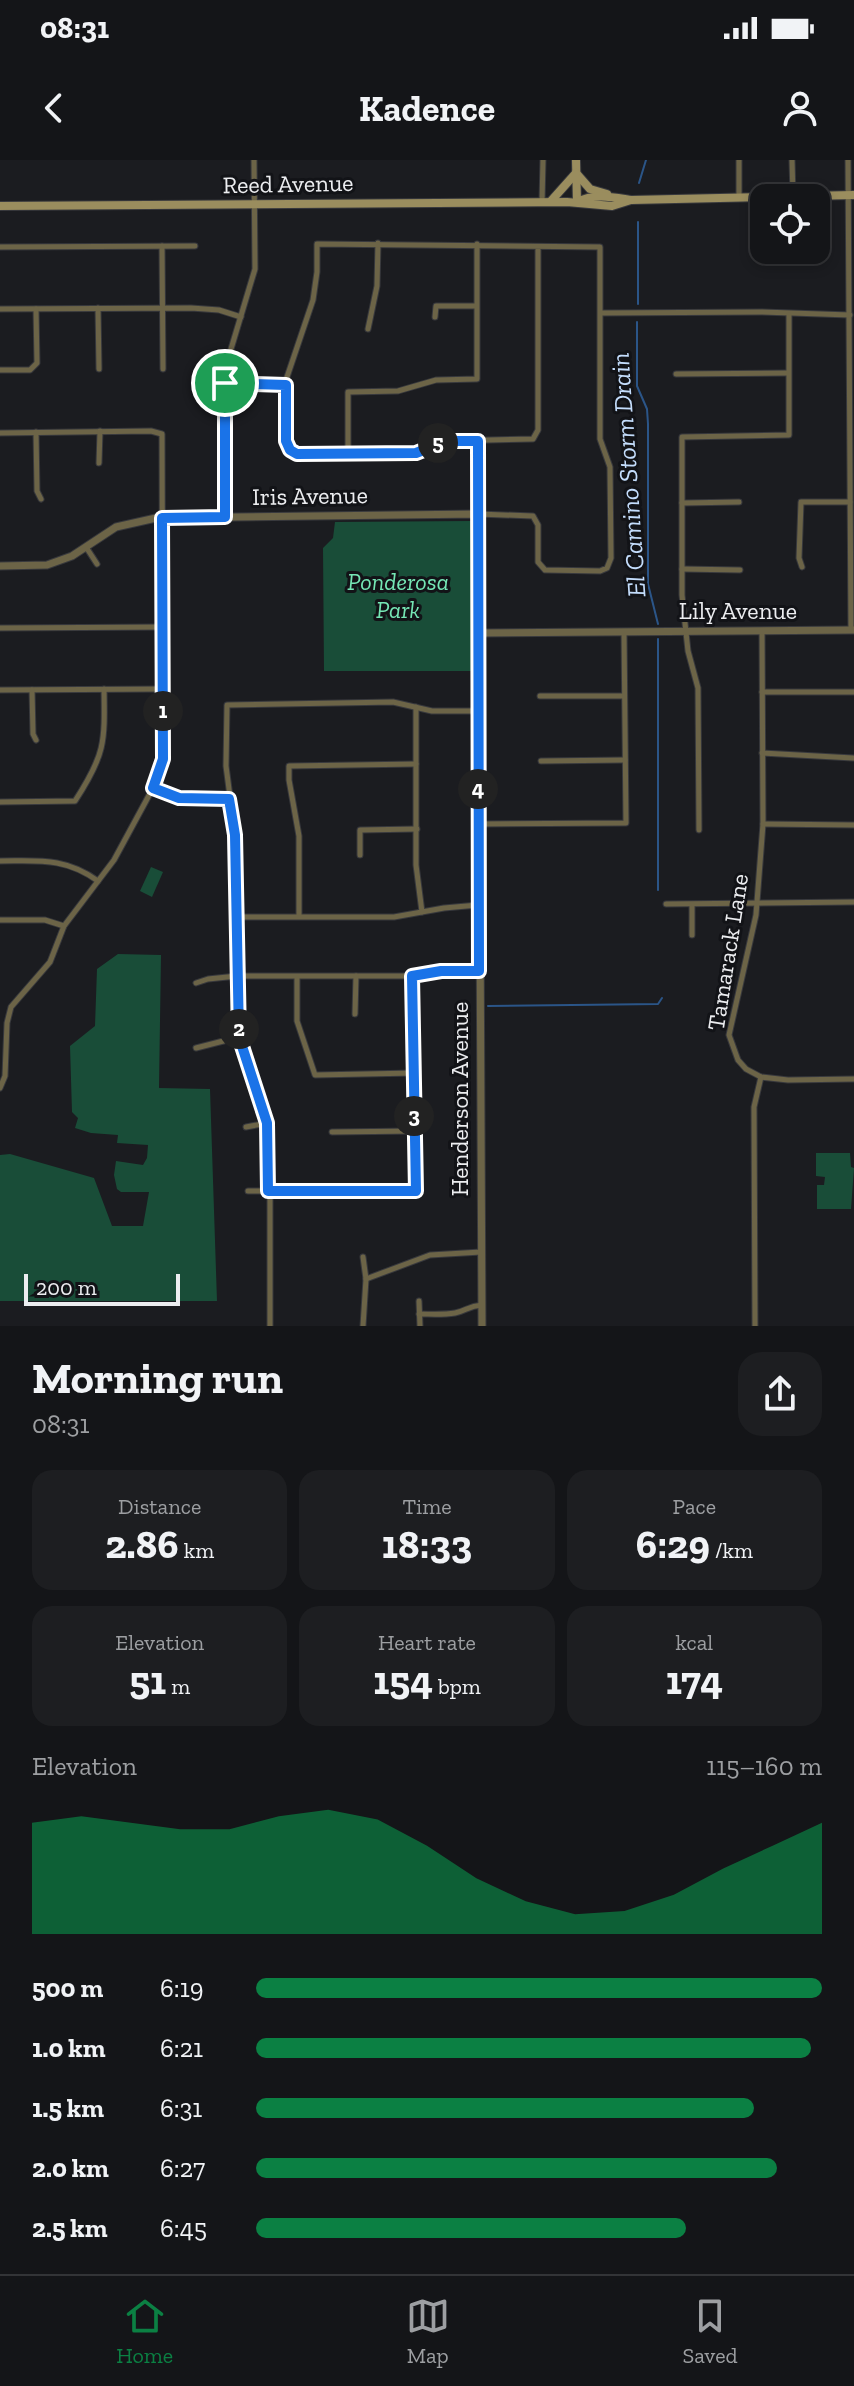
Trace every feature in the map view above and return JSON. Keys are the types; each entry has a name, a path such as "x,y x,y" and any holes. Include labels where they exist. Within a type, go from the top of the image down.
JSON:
{"main road":[{"path":"576,160 577,202"},
{"path":"546,202 576,173"},
{"path":"576,173 590,189 611,196"},
{"name":"Reed Avenue","path":"830,195 851,195"},
{"name":"Reed Avenue","path":"577,202 587,196 631,200 750,197"},
{"name":"Reed Avenue","path":"0,206 546,202 612,206 631,200"}],"street":[{"path":"225,517 225,383 228,356 255,269 254,160"},
{"path":"543,160 546,202"},
{"path":"739,160 739,197"},
{"path":"792,160 793,184"},
{"path":"848,160 852,265 850,502 853,630"},
{"path":"368,329 377,286 378,243"},
{"path":"538,248 538,430 533,439 446,441 416,453 297,454 290,450 286,441 286,385 289,366 313,300 317,244 600,247 601,313 850,315"},
{"path":"348,453 348,392 398,391 436,380 477,379 477,244"},
{"path":"162,246 163,369"},
{"path":"0,247 195,246"},
{"path":"435,317 436,306 476,306"},
{"path":"98,308 99,369"},
{"path":"0,309 164,308 219,310 241,317"},
{"path":"0,370 30,370 37,363 36,309"},
{"name":"Iris Avenue","path":"0,566 47,565 72,556 116,527 139,520 526,514 534,518 538,525 538,562 542,568 550,571 600,571 607,568 611,558 610,467 600,439 601,313"},
{"path":"699,830 698,688 688,651 682,569 682,437 789,435 789,315"},
{"path":"676,374 788,373"},
{"path":"225,383 286,385"},
{"path":"99,463 100,431"},
{"path":"0,433 151,431 162,434 164,627 163,759 153,788 114,860 64,926 50,962 9,1012 5,1076 0,1088"},
{"path":"36,432 37,491 41,499"},
{"name":"Henderson Avenue","path":"478,441 482,1326"},
{"path":"682,503 739,502"},
{"path":"802,567 799,558 801,502 850,502"},
{"path":"85,546 97,564"},
{"path":"682,569 740,570"},
{"path":"0,628 164,627"},
{"name":"Lily Avenue","path":"478,633 853,630"},
{"name":"Tamarack Lane","path":"761,1077 746,1069 738,1060 729,1035 757,904 763,824 762,631"},
{"path":"478,824 626,823 624,632"},
{"path":"0,802 75,801 100,758 103,747 104,689"},
{"path":"0,690 163,689"},
{"path":"32,690 33,734 36,740"},
{"path":"762,692 854,692"},
{"path":"540,696 624,696"},
{"path":"270,1326 267,1123 239,1037 238,917 235,835 226,766 227,705 393,702 432,711 478,711"},
{"path":"416,707 416,865 422,912"},
{"path":"762,753 853,758"},
{"path":"541,761 625,760"},
{"path":"299,916 299,836 289,766 416,764"},
{"path":"153,788 179,798 229,799"},
{"path":"763,824 854,825"},
{"path":"360,855 360,830 417,829"},
{"path":"0,861 62,863 84,871 98,881"},
{"path":"666,904 854,902"},
{"path":"238,917 394,917 478,905"},
{"path":"692,905 692,935"},
{"path":"0,920 45,920 64,926"},
{"path":"196,983 237,976 412,976 441,971 479,971"},
{"path":"355,1014 356,976"},
{"path":"248,1191 416,1191 412,976"},
{"path":"297,977 297,1021 315,1075 414,1073"},
{"path":"196,1048 239,1037"},
{"path":"755,1326 754,1107 761,1077 854,1079"},
{"path":"246,1127 267,1123"},
{"path":"332,1132 414,1131"},
{"path":"366,1279 430,1255 481,1252"},
{"path":"363,1257 366,1279 363,1326"},
{"path":"419,1301 420,1326"},
{"path":"419,1314 451,1314 482,1305"}],"green space":[{"name":"Ponderosa Park","path":"471,521 474,671 324,671 323,548 333,538 335,522"},
{"path":"151,867 163,872 152,897 140,891"},
{"path":"118,954 161,955 159,1088 210,1089 217,1301 0,1301 0,1155 10,1154 94,1178 112,1226 143,1226 149,1192 121,1192 117,1189 114,1175 116,1161 143,1165 148,1145 117,1143 118,1135 75,1128 78,1118 72,1112 70,1046 95,1026 97,969"},
{"path":"816,1153 850,1153 851,1167 854,1168 851,1209 817,1209 817,1185 824,1185 825,1177 816,1176"}],"waterway":[{"name":"El Camino Storm Drain","path":"639,183 646,160"},
{"name":"El Camino Storm Drain","path":"638,222 638,304"},
{"name":"El Camino Storm Drain","path":"637,322 637,386 647,409 648,424 648,584 658,624"},
{"name":"El Camino Storm Drain","path":"658,639 658,890"},
{"name":"El Camino Storm Drain","path":"488,1006 658,1004 662,998"}],"route":[{"path":"225,383 286,385 286,441 290,450 297,454 416,453 446,441 478,441 479,971 441,971 412,976 416,1191 268,1191 270,1137 239,1037 235,835 229,799 179,798 153,788 163,759 162,518 225,517 225,383"}]}
